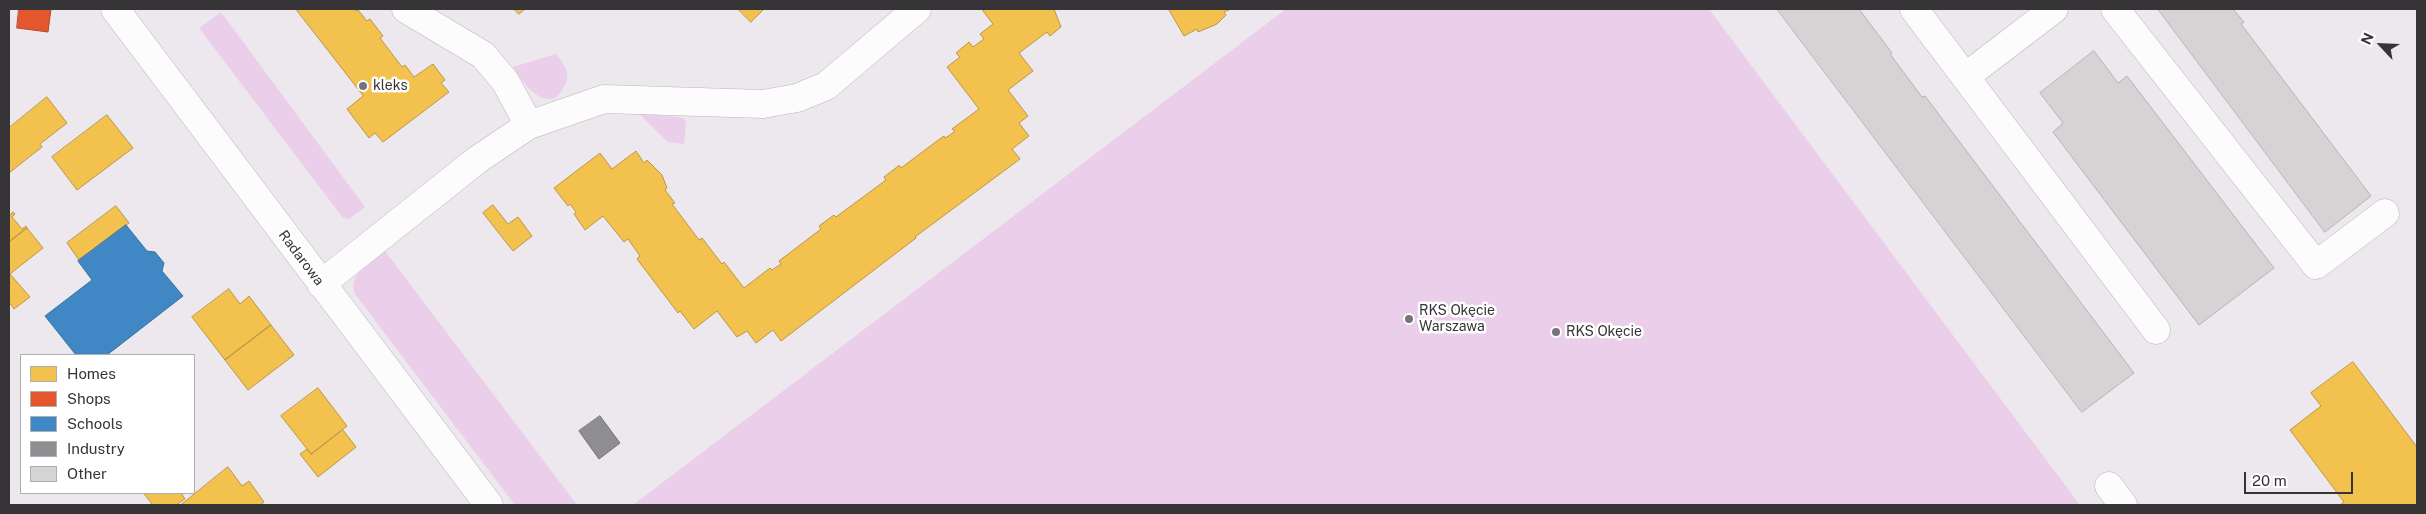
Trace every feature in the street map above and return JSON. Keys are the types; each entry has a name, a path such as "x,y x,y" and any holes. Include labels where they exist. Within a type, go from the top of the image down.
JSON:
{"street":[{"name":"Radarowa","path":"115,9 489,505"},
{"path":"406,9 483,55 505,81 529,125"},
{"path":"321,284 477,160 529,125 604,99 763,104 797,98 826,86 917,9"},
{"path":"1914,9 2156,330"},
{"path":"1965,77 2054,9"},
{"path":"2115,9 2316,265 2385,213"}],"shaded area":[{"name":"RKS Okęcie","path":"1286,9 1709,9 2080,505 633,505"},
{"path":"221,12 365,207 349,219 343,218 199,28"},
{"path":"556,54 567,71 567,81 556,98 542,98 531,90 513,67"},
{"path":"638,113 684,118 686,124 684,144 668,142"},
{"path":"385,251 577,505 515,505 355,294 354,280 358,274"}],"building: Homes":[{"path":"296,9 358,10 367,21 370,19 383,36 380,38 402,67 405,65 414,77 433,64 445,80 441,83 449,92 383,142 375,133 369,138 347,109 363,96"},
{"path":"514,9 525,9 519,14"},
{"path":"738,9 764,9 751,22"},
{"path":"986,9 1054,9 1061,27 1050,36 1047,32 1019,53 1033,71 1008,90 1028,116 1019,123 1029,136 1012,149 1020,159 915,237 781,341 773,330 756,343 747,331 737,337 717,311 694,329 680,311 678,313 637,259 640,256 628,239 624,242 603,216 585,230 574,214 576,212 570,204 568,206 554,188 600,153 612,169 636,151 644,163 647,160 662,175 667,188 665,190 675,203 672,204 699,240 702,238 744,288 770,268 772,270 781,264 779,261 821,229 819,226 834,215 836,217 886,180 884,177 899,165 901,168 941,138 950,135 955,131 952,129 979,109 947,67 960,57 956,53 969,42 973,47 984,39 980,34 993,24 983,11"},
{"path":"1165,9 1231,9 1224,12 1226,15 1217,24 1198,32 1197,29 1184,36 1169,10"},
{"path":"47,97 67,123 40,144 42,147 9,173 9,128"},
{"path":"107,115 133,148 77,190 52,157"},
{"path":"493,205 508,224 518,217 532,236 513,251 483,213"},
{"path":"116,206 129,223 79,260 67,243"},
{"path":"13,212 15,214 12,217 22,229 26,226 27,228 9,242 9,213 10,215"},
{"path":"27,228 43,248 10,274 30,297 14,309 9,302 9,242"},
{"path":"229,289 240,304 249,296 271,325 225,360 192,317"},
{"path":"271,325 294,355 248,390 225,360"},
{"path":"2353,362 2417,447 2417,505 2340,505 2344,502 2290,430 2321,406 2311,393"},
{"path":"318,388 347,426 311,454 281,416"},
{"path":"343,430 356,447 318,477 300,454 307,449 311,454"},
{"path":"228,467 242,486 249,481 264,502 260,505 181,505"},
{"path":"145,494 182,494 185,499 176,505 153,505"}],"building: Shops":[{"path":"19,9 51,9 48,32 17,28"}],"building: Schools":[{"path":"126,225 147,251 155,252 164,263 162,271 183,296 108,354 75,354 45,316 92,280 78,261"}],"building: Industry":[{"path":"600,416 620,443 599,459 579,431"}],"building: Other":[{"path":"1777,9 1859,9 1922,97 1925,96 2134,373 2082,412"},
{"path":"2158,9 2233,9 2244,22 2241,24 2371,196 2325,232"},
{"path":"2094,51 2118,83 2127,76 2274,268 2199,325 2053,132 2063,123 2040,93"}],"place":[{"name":"kleks","path":"363,86"},
{"name":"RKS Okęcie Warszawa","path":"1409,319"},
{"name":"RKS Okęcie","path":"1556,332"}]}
